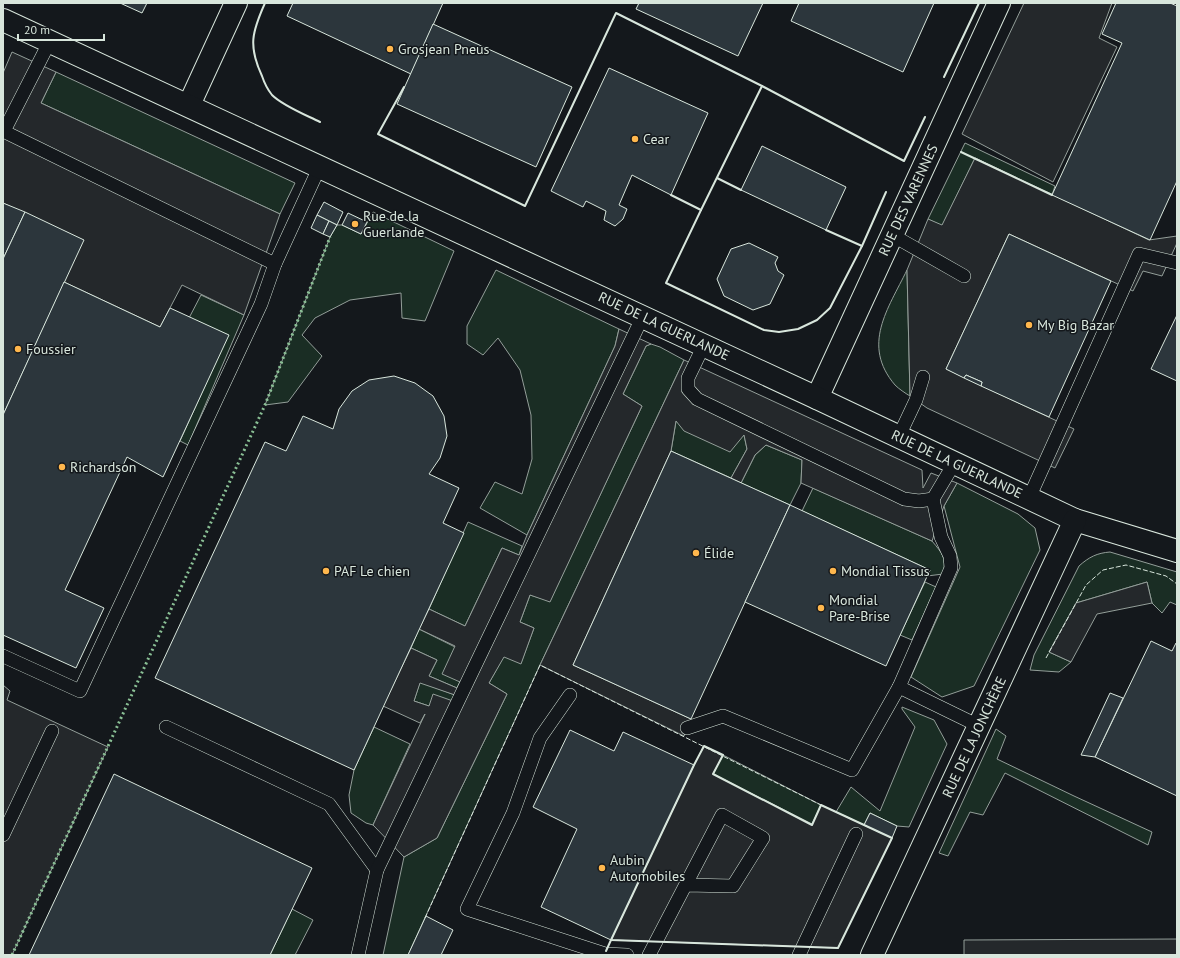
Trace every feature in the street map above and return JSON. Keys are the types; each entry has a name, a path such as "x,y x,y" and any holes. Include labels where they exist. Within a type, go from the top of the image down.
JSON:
{"street":[{"path":"189,105 236,3"},
{"name":"RUE DES VARENNES","path":"818,398 999,3"},
{"name":"RUE DE LA GUERLANDE","path":"3,20 643,316 955,462 1075,520 1177,551"},
{"name":"RUE DE LA JONCHÈRE","path":"872,955 1075,520"}],"lane":[{"path":"50,41 3,131 275,264"},
{"path":"3,656 80,691 261,304 275,264 320,166"},
{"path":"892,235 964,276"},
{"path":"1029,498 1139,254 1177,263"},
{"path":"358,955 377,870 643,316"},
{"path":"704,345 688,378 688,389 697,399 904,498 919,500 933,499"},
{"path":"899,436 916,400 923,376"},
{"path":"687,728 722,716 852,770 899,687 951,568 950,556 941,537 933,499 955,462"},
{"path":"899,687 979,726"},
{"path":"570,695 540,738 513,813 467,909 605,954 627,955"},
{"path":"166,727 329,804 377,870"},
{"path":"3,835 52,731"},
{"path":"649,955 722,815 763,838 733,886 686,885"},
{"path":"799,955 856,834"}],"green space":[{"path":"56,72 295,183 280,214 41,103"},
{"path":"965,143 1055,186 1052,195 975,158 942,226 928,219"},
{"path":"373,212 454,251 425,321 402,318 401,293 350,300 315,318 302,335 322,356 288,402 265,405 330,237 337,225 342,225 361,234"},
{"path":"496,270 619,329 615,346 527,535 480,508 495,482 522,494 532,459 531,415 520,370 498,338 483,355 467,344 467,326"},
{"path":"907,270 910,396 895,385 885,370 880,356 879,341 881,327 886,313"},
{"path":"201,295 244,315 188,445 180,441 228,335 189,318"},
{"path":"651,344 660,347 684,360 540,665 408,955 383,955 404,857 437,838 507,694 489,683 504,656 521,663 534,628 520,622 530,595 550,601 642,406 623,394 646,346"},
{"path":"676,421 744,435 747,449 731,478 671,451"},
{"path":"766,445 802,460 801,483 790,505 741,483 755,455"},
{"path":"957,483 1018,514 1035,528 1040,550 974,686 942,697 911,677 960,567 944,506"},
{"path":"813,488 932,541 943,556 943,574 927,576 930,570 802,511"},
{"path":"468,522 522,546 519,555 502,548 465,626 429,609"},
{"path":"1110,552 1177,572 1177,605 1170,602 1162,613 1152,603 1147,582 1076,603 1049,652 1071,662 1059,672 1030,670 1034,655 1079,566 1093,556"},
{"path":"925,582 936,587 912,640 900,635"},
{"path":"419,629 455,647 460,682 457,688 429,676 437,660 411,648"},
{"path":"420,682 455,695 453,701 429,706 414,701"},
{"path":"902,707 934,720 947,744 909,827 897,826 870,813 864,825 836,812 851,787 880,811 915,727"},
{"path":"374,727 410,744 373,825 366,823 351,813 349,795 354,770"},
{"path":"996,729 1006,736 997,759 1152,832 1148,845 1005,773 983,815 970,812 948,856 939,853"},
{"path":"723,755 821,805 812,825 713,774"},
{"path":"292,909 313,920 295,955 270,955"}],"shaded area":[{"path":"1024,3 1112,3 1099,38 1117,47 1053,182 962,134"},
{"path":"12,52 56,72 41,103 280,214 244,315 182,285 160,327 64,282 83,240 3,203 3,73"},
{"path":"975,158 1149,240 1177,236 1177,243 1162,276 1143,271 1133,291 1009,234 946,369 1074,429 1055,468 927,408 910,396 907,270 928,219 942,225"},
{"path":"619,329 651,344 646,346 623,394 642,406 550,602 530,595 520,622 534,628 521,664 504,657 489,683 507,694 437,838 404,857 373,825 425,714 420,723 383,706 411,648 437,660 429,676 457,688 460,682 442,674 455,646 419,629 429,609 465,626 502,548 519,555 615,346","holes":["420,683 455,695 453,701 433,694 429,706 414,701"]},
{"path":"684,360 922,470 923,488 931,473 957,483 944,506 932,541 801,483 802,460 766,445 755,455 741,483 731,478 747,449 744,435 730,452 684,431 676,421 671,451 573,665 691,719 684,736 540,665"},
{"path":"1147,582 1152,603 1097,614 1071,662 1049,652 1076,603"},
{"path":"3,685 10,691 7,700 108,747 12,955 3,955"},
{"path":"704,746 723,755 713,774 812,824 821,805 892,838 838,948 611,940"},
{"path":"1177,939 1177,955 964,955 964,940"}],"building":[{"path":"120,3 147,3 142,13"},
{"name":"Grosjean Pneus","path":"293,3 443,3 411,74 287,16"},
{"path":"639,3 763,3 738,56 636,9"},
{"path":"799,3 934,3 903,72 791,21"},
{"path":"1116,3 1170,3 1177,6 1177,181 1150,240 1052,195 1122,43 1102,34"},
{"path":"433,24 572,87 536,167 397,104"},
{"name":"Cear","path":"609,68 708,113 671,195 632,175 619,205 627,209 623,219 615,226 604,220 606,211 586,201 583,207 551,191"},
{"path":"762,146 846,187 826,230 741,190"},
{"path":"324,202 343,212 337,225 317,215"},
{"path":"3,203 25,212 3,259"},
{"name":"Foussier","path":"25,212 84,240 3,415 3,259"},
{"name":"Rue de la Guerlande","path":"348,213 367,222 361,234 342,225"},
{"path":"317,215 329,221 323,234 311,228"},
{"path":"329,221 337,225 330,237 323,234"},
{"name":"My Big Bazar","path":"1009,234 1111,281 1049,417 981,386 982,382 966,375 964,378 946,369"},
{"path":"749,243 778,257 775,263 778,271 784,275 770,304 753,310 724,296 717,279 731,249"},
{"name":"Richardson","path":"64,282 160,327 170,308 229,335 163,477 127,457 65,590 104,608 76,668 3,635 3,415"},
{"path":"1177,315 1177,381 1151,369"},
{"path":"966,375 982,382 981,386 964,378"},
{"name":"PAF Le chien","path":"394,376 415,383 433,396 444,416 447,436 440,458 429,474 459,488 443,523 464,533 354,770 155,678 265,442 286,451 303,416 333,429 339,409 352,391 369,380"},
{"name":"Élide","path":"671,451 790,505 691,719 573,665"},
{"path":"790,505 930,570 886,666 745,602"},
{"path":"1151,641 1172,651 1177,643 1177,796 1095,757"},
{"path":"1110,693 1123,698 1095,757 1081,755"},
{"name":"Aubin Automobiles","path":"570,730 614,751 623,732 694,765 611,940 541,907 577,829 533,807"},
{"path":"114,774 312,868 270,955 29,955"},
{"path":"870,813 897,826 892,838 864,825"},
{"path":"426,916 453,930 441,955 408,955"}],"hedge":[{"path":"12,955 265,405 330,237"}],"fence":[{"path":"1046,658 1086,585 1103,570 1126,565 1166,576 1177,584"},
{"path":"425,918 540,665 864,825"}],"wall":[{"path":"265,3 257,22 253,39 255,56 265,83 272,95 282,103 320,122"},
{"path":"944,77 979,3"},
{"path":"404,87 378,134 525,206 616,13 762,86 701,210"},
{"path":"762,86 904,161 925,117"},
{"path":"961,152 1052,195"},
{"path":"717,178 741,190"},
{"path":"826,230 862,246 886,192"},
{"path":"671,195 701,210 666,283 764,330 779,332 798,329 817,320 830,308 862,246"},
{"path":"704,746 723,755 713,774 812,825 821,805 892,838 838,948 611,940 704,746"},
{"path":"606,951 611,940"}],"place":[{"name":"Grosjean Pneus","path":"390,49"},
{"name":"Cear","path":"635,139"},
{"name":"Rue de la Guerlande","path":"355,224"},
{"name":"My Big Bazar","path":"1029,325"},
{"name":"Foussier","path":"18,349"},
{"name":"Richardson","path":"62,467"},
{"name":"Élide","path":"696,553"},
{"name":"PAF Le chien","path":"326,571"},
{"name":"Mondial Tissus","path":"833,571"},
{"name":"Mondial Pare-Brise","path":"821,608"},
{"name":"Aubin Automobiles","path":"602,868"}]}
